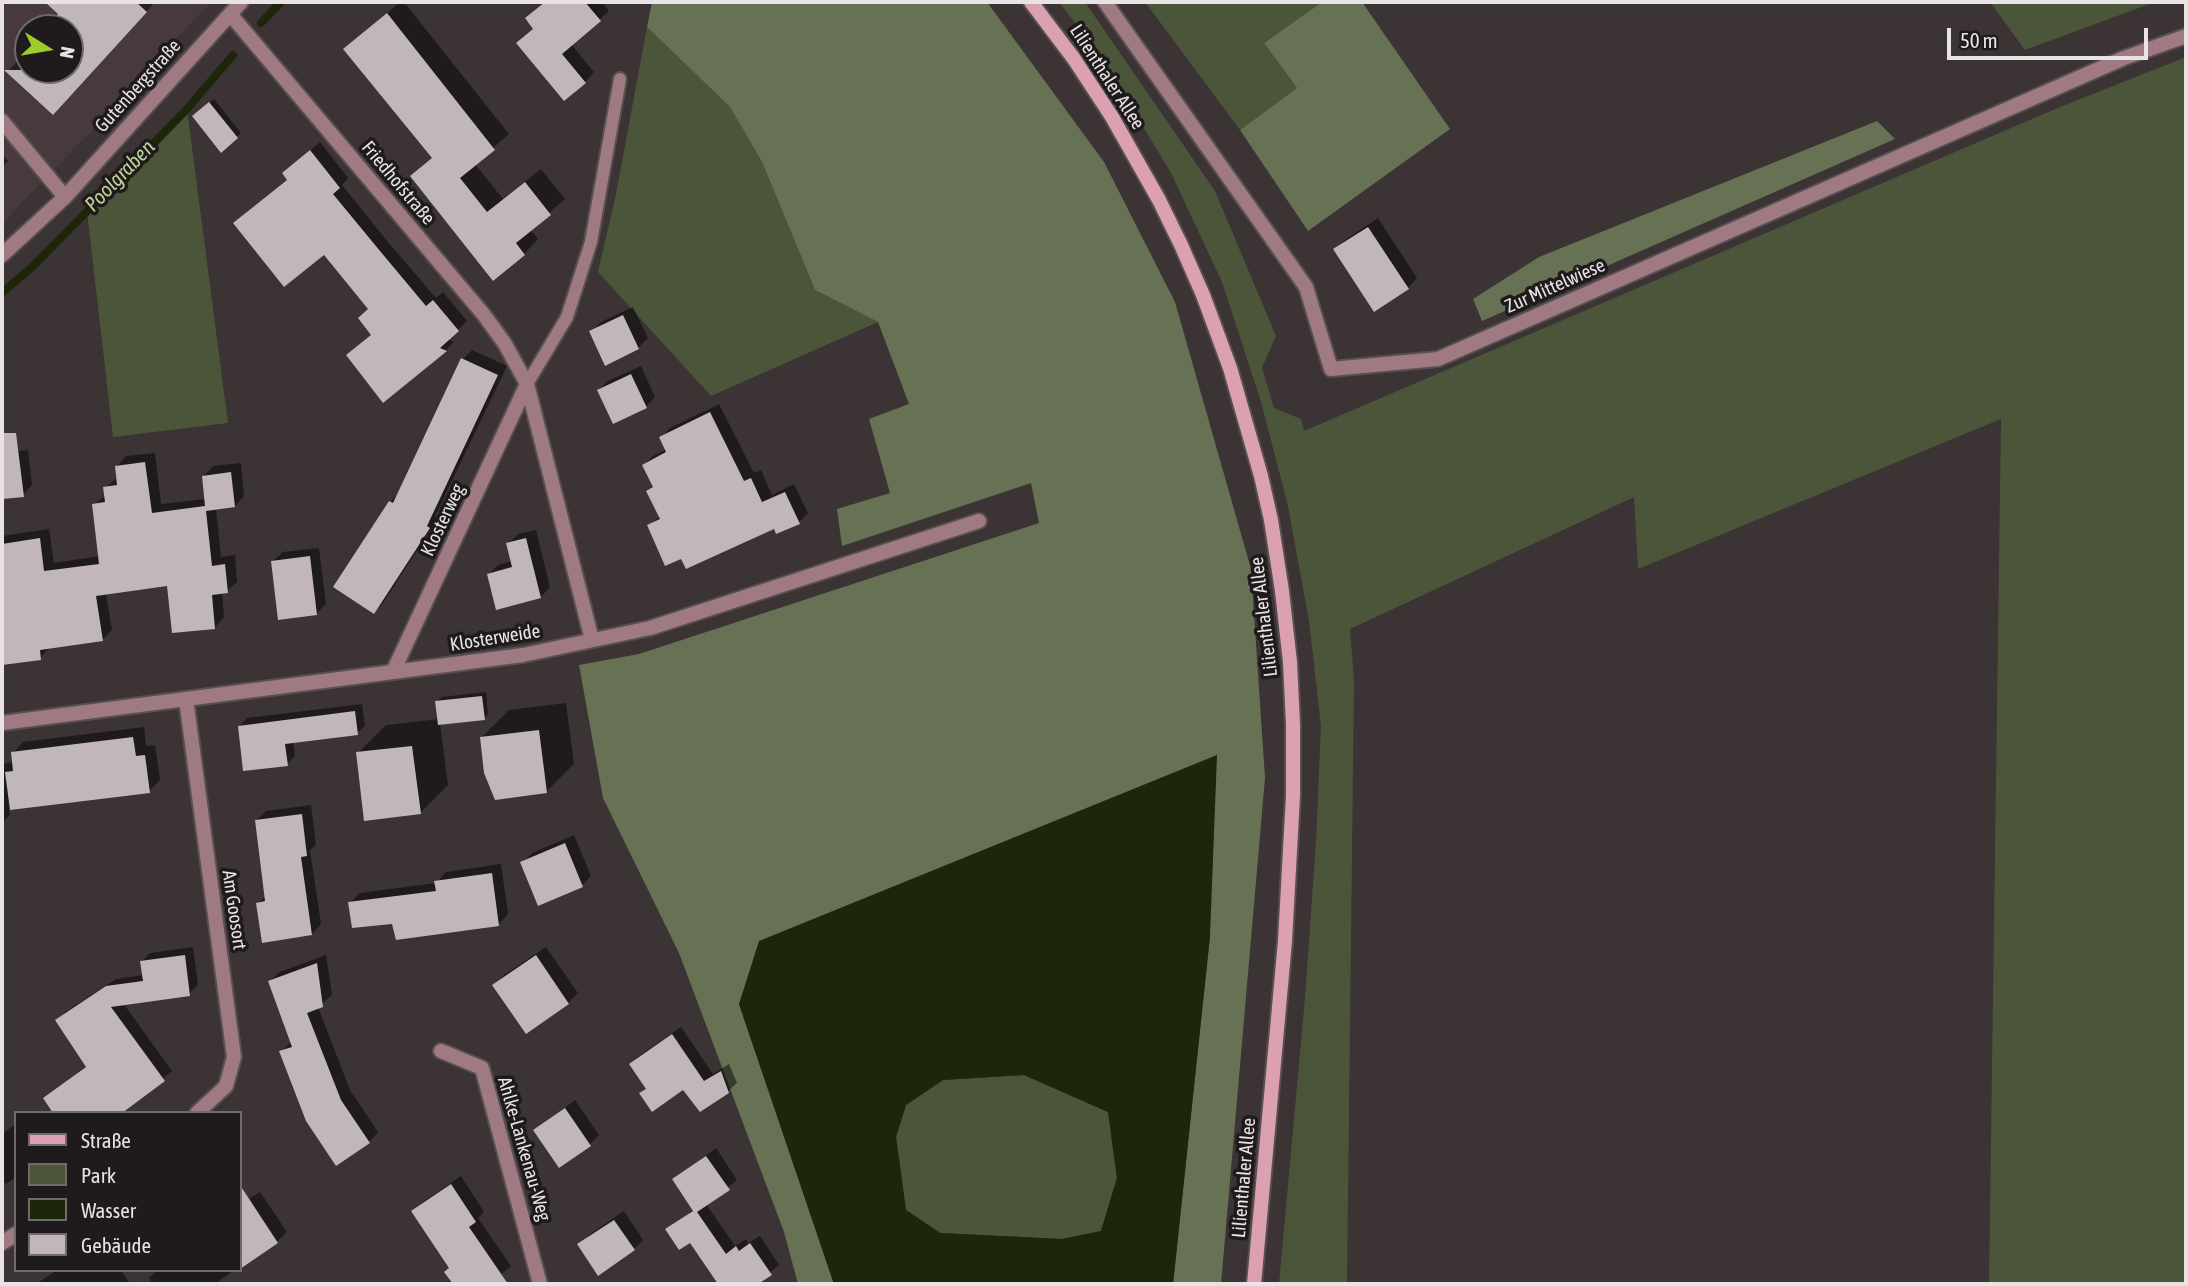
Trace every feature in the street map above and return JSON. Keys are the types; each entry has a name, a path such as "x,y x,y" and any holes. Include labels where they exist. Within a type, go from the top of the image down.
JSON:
{"main road":[{"name":"Lilienthaler Allee","path":"1031,2 1112,117 1181,245 1230,368 1258,464 1273,531 1290,662 1293,796 1286,929 1254,1284"}],"street":[{"name":"Gutenbergstraße","path":"2,256 65,197 241,2"},
{"name":"Zur Mittelwiese","path":"1105,2 1306,287 1331,369 1438,359 2124,58 2186,36"},
{"name":"Friedhofstraße","path":"230,14 484,315 505,344 527,384 592,640"},
{"path":"2,121 65,197"},
{"name":"Klosterweg","path":"393,672 527,384"},
{"name":"Klosterweide","path":"2,723 523,655 650,628 979,521"},
{"name":"Am Goosort","path":"186,699 234,1057 226,1086 199,1111"},
{"name":"Ahlke-Lankenau-Weg","path":"441,1051 482,1068 540,1284"}],"lane":[{"path":"527,384 567,317 591,242 620,79"}],"shaded area":[{"path":"2,2 211,2 92,131 17,207 2,227"},
{"path":"652,2 987,2 1104,162 1175,302 1251,569 1265,778 1221,1284 1173,1284 1210,936 739,1004 834,1284 798,1284 784,1232 679,953 603,798 579,665 639,654 1039,523 1031,483 842,546 837,509 890,493 869,419 909,404 878,322 815,290 762,162 730,107 647,27"},
{"path":"1322,2 1362,2 1450,129 1308,231 1240,130 1297,88 1264,43"},
{"path":"1877,121 1895,139 1482,321 1473,299 1539,257"}],"green space":[{"path":"1059,2 1085,2 1215,191 1276,336 1262,368 1274,408 1301,419 1304,431 2060,107 2186,57 2186,1284 1989,1284 2001,419 1638,569 1634,497 1350,629 1354,681 1347,1284 1279,1284 1305,998 1316,841 1321,726 1309,621 1288,506 1261,402 1222,282 1171,173 1098,53"},
{"path":"1145,2 1322,2 1264,43 1297,88 1240,130"},
{"path":"1990,2 2155,2 2025,50"},
{"path":"647,27 730,107 762,162 815,290 878,322 711,396 598,272 616,194"},
{"path":"187,109 228,423 113,437 87,211"},
{"path":"1024,1075 1108,1112 1117,1178 1101,1231 1062,1239 940,1233 906,1210 896,1137 906,1105 943,1080"}],"water":[{"path":"1217,755 1210,936 1173,1284 834,1284 739,1004 759,941","holes":["1024,1075 1108,1112 1117,1178 1101,1231 1062,1239 940,1233 906,1210 896,1137 906,1105 943,1080"]}],"building":[{"path":"45,2 136,2 147,12 84,81 84,14 58,14"},
{"path":"545,2 585,2 601,21 562,54 586,83 564,101 516,43 533,29 525,18"},
{"path":"387,13 495,150 460,178 487,212 525,182 551,215 516,243 525,255 493,281 410,176 432,158 343,49"},
{"path":"4,70 14,70 14,79"},
{"path":"19,84 81,84 53,115"},
{"path":"209,102 238,138 221,153 192,116"},
{"path":"310,150 340,188 333,194 426,306 433,300 459,331 440,348 447,351 383,403 346,355 371,335 358,318 368,309 324,255 284,287 233,223 287,180 282,173"},
{"path":"1368,227 1409,289 1374,312 1333,249"},
{"path":"623,315 639,349 605,366 589,331"},
{"path":"461,358 498,375 427,526 430,528 374,614 333,587 389,501 393,503"},
{"path":"631,374 647,408 613,424 597,390"},
{"path":"710,412 744,481 751,478 762,502 785,492 800,524 776,534 774,529 686,569 681,559 665,566 647,525 660,519 646,491 653,487 642,465 666,452 659,437"},
{"path":"2,433 16,433 24,497 2,499"},
{"path":"145,462 152,513 205,506 202,476 231,472 235,507 206,511 212,566 225,564 228,593 212,595 215,629 172,633 167,586 96,596 103,641 40,650 41,660 2,665 2,544 40,538 44,571 99,564 92,504 105,502 103,487 117,485 115,466"},
{"path":"526,538 541,598 496,610 487,574 512,567 506,543"},
{"path":"310,556 317,615 278,620 271,561"},
{"path":"482,696 485,720 438,725 435,701"},
{"path":"355,711 358,735 285,744 288,766 243,771 238,726"},
{"path":"539,730 547,793 495,800 484,773 480,737"},
{"path":"133,737 136,756 145,755 150,793 10,810 5,772 13,771 11,752"},
{"path":"412,746 421,814 364,821 356,752"},
{"path":"302,814 307,856 301,857 312,935 262,943 256,903 265,901 255,820"},
{"path":"565,843 583,887 538,906 520,862"},
{"path":"492,873 499,926 396,940 392,924 352,928 348,902 436,891 434,881"},
{"path":"185,955 190,996 111,1007 165,1081 125,1111 52,1111 43,1098 86,1067 55,1020 106,986 143,981 140,961"},
{"path":"536,955 569,1004 526,1034 492,985"},
{"path":"317,963 323,1007 307,1013 341,1100 370,1143 336,1166 306,1121 279,1051 292,1047 268,981"},
{"path":"672,1034 704,1081 721,1071 729,1093 700,1112 683,1090 652,1112 639,1093 646,1089 629,1064"},
{"path":"565,1108 591,1146 559,1168 533,1130"},
{"path":"706,1156 730,1190 697,1212 726,1254 736,1246 739,1251 750,1243 772,1275 758,1284 718,1284 690,1243 679,1250 665,1229 693,1211 672,1179"},
{"path":"451,1184 476,1222 469,1227 508,1284 453,1284 444,1272 449,1268 411,1211"},
{"path":"242,1188 278,1243 242,1268"},
{"path":"614,1220 635,1250 598,1276 577,1244"}],"waterway":[{"name":"Poolgraben","path":"261,23 281,2"},
{"name":"Poolgraben","path":"2,293 32,267 128,170 187,109 233,55"}]}
